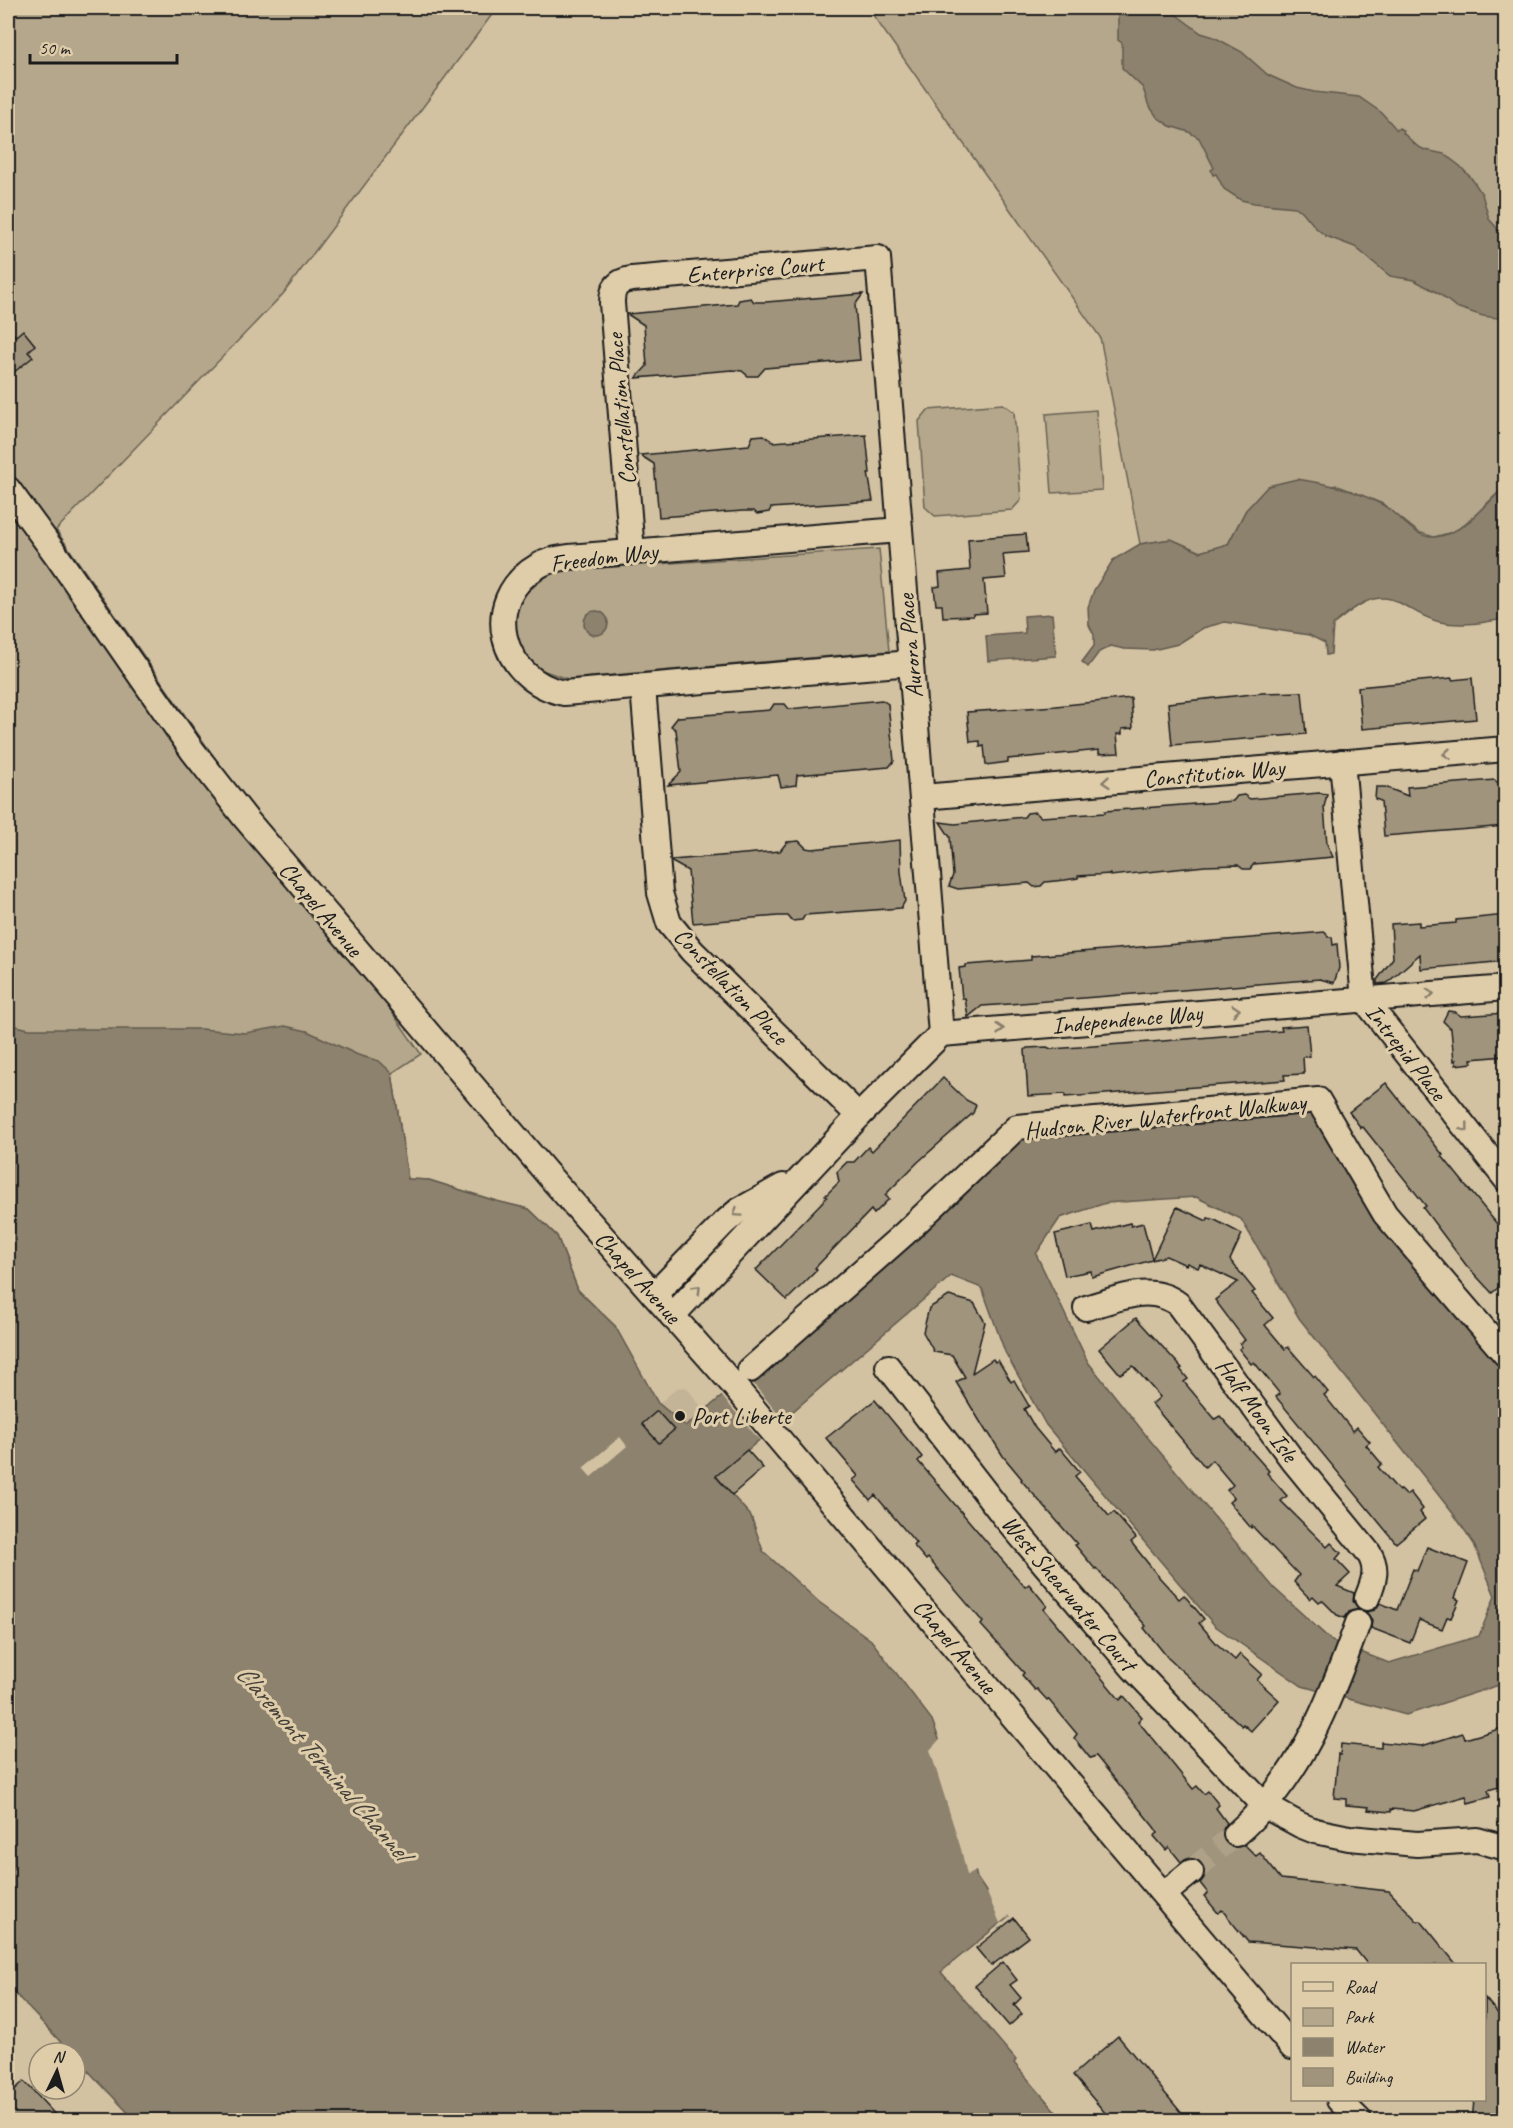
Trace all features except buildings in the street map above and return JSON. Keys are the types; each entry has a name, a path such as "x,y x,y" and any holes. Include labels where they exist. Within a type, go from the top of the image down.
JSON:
{"street":[{"name":"Enterprise Court","path":"632,279 878,258"},
{"name":"Aurora Place","path":"878,258 941,1034"},
{"name":"Constellation Place","path":"632,279 615,286 612,292 612,303 632,552"},
{"name":"Chapel Avenue","path":"8,489 192,750 246,819 550,1177 672,1316 741,1377 775,1435 1291,2045"},
{"name":"Freedom Way","path":"900,530 569,557 539,565 524,576 512,592 506,607 504,633 508,649 517,666 531,679 546,688 564,693 911,663"},
{"name":"Constellation Place","path":"643,687 660,893 669,923 692,951 859,1116"},
{"name":"Constitution Way","path":"922,797 1506,749"},
{"name":"Intrepid Place","path":"1342,762 1364,999 1506,1179"},
{"name":"Independence Way","path":"941,1034 1506,988"},
{"path":"672,1316 859,1116 941,1034"},
{"name":"Hudson River Waterfront Walkway","path":"741,1377 904,1234 1017,1126 1318,1100 1385,1214 1506,1355"},
{"path":"654,1295 738,1211 806,1172"},
{"name":"Half Moon Isle","path":"1086,1308 1144,1293 1165,1295 1178,1304 1291,1458 1368,1552 1376,1567 1367,1598"},
{"name":"West Shearwater Court","path":"888,1367 1003,1515 1133,1668 1265,1806 1307,1828 1348,1838 1417,1844 1477,1840 1506,1848"},
{"path":"1236,1834 1265,1806 1304,1751 1329,1698 1355,1631"},
{"path":"1164,1894 1191,1872"},
{"path":"1340,2101 1359,2121"}],"shaded area":[{"path":"686,1387 705,1411 663,1446 620,1437 677,1388"}],"green space":[{"path":"8,8 497,8 283,294 56,530 421,1054 392,1073 408,1179 429,1180 529,1209 557,1236 578,1290 615,1326 8,1330"},
{"path":"868,8 1505,8 1505,486 1456,531 1434,537 1418,532 1383,504 1336,485 1246,510 1228,544 1200,552 1171,539 1140,544 1100,337"},
{"path":"1003,404 1014,412 1021,500 1012,510 935,516 925,507 919,421 928,410"},
{"path":"1096,410 1102,490 1052,493 1046,414"},
{"path":"879,549 889,651 568,679 530,666 516,643 516,611 526,593 553,571"}],"water":[{"path":"1118,8 1170,8 1201,33 1214,37 1242,52 1268,75 1297,88 1359,97 1382,113 1397,130 1399,128 1404,131 1403,133 1417,146 1444,154 1460,166 1482,194 1489,219 1496,227 1505,248 1505,319 1483,316 1456,307 1438,293 1414,280 1390,276 1355,247 1326,236 1302,211 1295,207 1241,200 1224,189 1216,174 1213,175 1211,170 1214,168 1199,138 1170,126 1157,117 1148,104 1143,88 1122,68 1122,43 1118,40"},
{"path":"1297,479 1330,485 1360,494 1387,508 1413,530 1435,537 1446,535 1465,525 1505,486 1505,619 1473,624 1440,622 1429,619 1398,602 1380,598 1363,603 1333,625 1331,654 1326,655 1325,643 1309,635 1225,622 1203,628 1178,644 1153,650 1111,646 1099,652 1088,667 1082,662 1094,646 1088,607 1094,590 1113,560 1140,544 1171,539 1200,552 1228,544 1246,510 1268,486"},
{"path":"596,611 601,612 607,618 607,628 601,634 596,635 591,634 585,628 584,623 585,618 591,612"},
{"path":"1052,614 1056,656 988,661 986,636 1025,633 1024,616"},
{"name":"Claremont Terminal Channel","path":"8,1024 29,1029 201,1029 245,1033 285,1026 307,1031 358,1055 379,1061 392,1073 408,1179 429,1180 529,1209 557,1236 578,1290 615,1326 658,1403 686,1426 749,1374 1017,1135 1303,1110 1316,1115 1380,1218 1505,1372 1505,1686 1499,1685 1406,1715 1302,1686 1215,1626 1046,1425 1005,1352 982,1288 951,1276 716,1477 751,1516 763,1551 819,1602 871,1640 932,1720 946,1758 977,1878 987,1893 1009,1916 941,1972 1016,2060 1014,2063 1063,2120 135,2120 87,2070 87,2041 60,2041 8,1986","holes":["1196,1197 1241,1219 1299,1318 1455,1516 1474,1544 1495,1596 1479,1636 1389,1663 1332,1641 1274,1588 1149,1439 1088,1362 1036,1254 1060,1218 1106,1203"]}],"pier":[{"path":"745,1374 785,1422 761,1442 720,1394"},
{"path":"620,1437 627,1446 591,1477 583,1468"},
{"path":"939,1740 943,1740 949,1757 978,1869 967,1875 930,1750"},
{"path":"990,1892 1011,1914 1000,1923 987,1893"}],"tunnel":[{"path":"1191,1872 1236,1834"}],"place":[{"name":"Port Liberte","path":"680,1416"}]}
